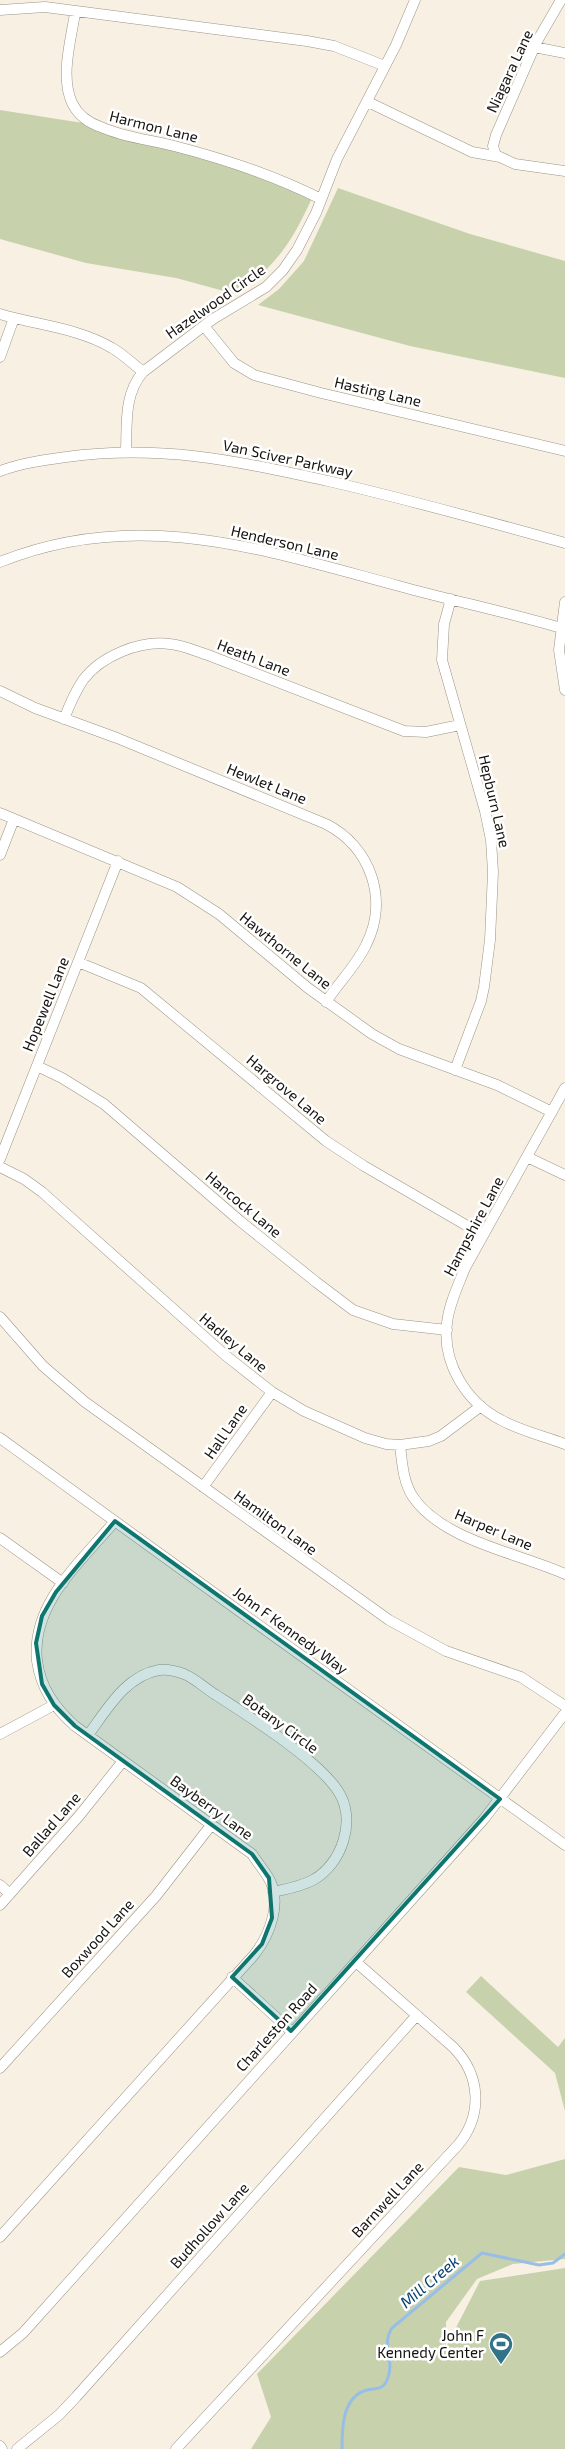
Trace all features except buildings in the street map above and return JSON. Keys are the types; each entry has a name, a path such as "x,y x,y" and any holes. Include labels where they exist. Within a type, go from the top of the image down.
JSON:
{"street":[{"name":"Hazelwood Circle","path":"126,451 129,397 137,379 143,372 204,326 266,287 277,277 297,250 337,159 368,102 408,18 414,0"},
{"name":"Niagara Lane","path":"496,156 493,146 496,135 534,47 561,0"},
{"path":"0,10 45,7 75,13 328,45 385,66"},
{"name":"Harmon Lane","path":"75,13 68,53 69,92 72,104 90,122 115,132 238,164 282,180 321,199"},
{"path":"534,47 565,53"},
{"path":"368,102 397,114 472,152 496,156 515,164 565,171"},
{"path":"0,314 73,332 101,342 120,353 143,372"},
{"path":"0,357 14,318"},
{"name":"Hasting Lane","path":"204,326 234,363 254,375 321,393 565,451"},
{"name":"Van Sciver Parkway","path":"0,470 30,462 126,451 195,455 248,462 422,504 565,543"},
{"name":"Henderson Lane","path":"0,562 27,552 87,538 133,534 178,536 272,552 561,628"},
{"name":"Hepburn Lane","path":"451,599 444,624 442,660 474,767 488,825 493,872 490,940 484,987 481,1001 455,1070"},
{"path":"565,602 561,628 560,666 565,690"},
{"name":"Heath Lane","path":"64,718 83,680 97,668 124,652 159,643 182,646 208,655 404,732 426,732 460,725"},
{"name":"Hewlet Lane","path":"0,691 326,824 352,842 365,858 374,882 376,895 372,933 361,955 326,1002"},
{"name":"Hawthorne Lane","path":"0,813 170,883 206,904 326,1002 386,1042 509,1090 552,1112"},
{"path":"0,855 14,819"},
{"name":"Hopewell Lane","path":"0,1158 118,861"},
{"name":"Hargrove Lane","path":"78,962 141,988 163,1004 274,1100 339,1150 484,1235"},
{"name":"Hancock Lane","path":"36,1066 62,1078 104,1104 240,1221 353,1310 386,1323 447,1330"},
{"name":"Hampshire Lane","path":"565,1088 459,1282 450,1309 447,1330 448,1352 453,1366 467,1392 481,1406 512,1426 565,1444"},
{"path":"527,1157 565,1175"},
{"name":"Hadley Lane","path":"0,1167 24,1179 42,1192 214,1346 291,1405 353,1433 386,1444 400,1445 423,1442 441,1436 481,1406"},
{"name":"Hamilton Lane","path":"0,1317 38,1361 62,1384 403,1629 446,1651 521,1677 565,1706"},
{"name":"Hall Lane","path":"203,1487 272,1392"},
{"name":"John F Kennedy Way","path":"0,1438 565,1845"},
{"name":"Harper Lane","path":"400,1445 407,1486 413,1497 435,1518 479,1542 565,1574"},
{"name":"Bayberry Lane","path":"0,2237 262,1944 268,1932 274,1905 269,1878 252,1854 88,1735 54,1705 42,1684 36,1643 42,1616 63,1583 115,1521"},
{"path":"0,1538 63,1583"},
{"name":"Botany Circle","path":"88,1735 120,1694 133,1681 149,1672 174,1670 197,1682 311,1763 331,1781 345,1803 346,1829 343,1842 332,1864 314,1880 273,1892"},
{"path":"0,1734 54,1705"},
{"name":"Charleston Road","path":"0,2352 23,2332 500,1800 565,1713"},
{"name":"Ballad Lane","path":"0,1905 79,1816 123,1761"},
{"name":"Boxwood Lane","path":"0,2068 156,1896 212,1824"},
{"path":"0,1884 10,1894"},
{"name":"Barnwell Lane","path":"176,2449 458,2146 468,2131 476,2104 474,2084 468,2067 460,2054 356,1962"},
{"path":"232,1977 292,2032"},
{"name":"Budhollow Lane","path":"18,2449 59,2415 76,2397 417,2015"}],"highlighted area":[{"path":"115,1521 500,1799 291,2031 232,1977 262,1944 272,1918 269,1878 252,1854 75,1726 54,1705 42,1684 36,1643 42,1616 56,1592"}],"green space":[{"path":"0,110 102,126 225,160 312,198 290,241 262,274 235,294 176,278 86,263 0,239"},
{"path":"338,188 470,234 565,261 565,378 410,346 258,305 279,289 304,261"},
{"path":"481,1976 558,2047 565,2038 565,2111 555,2073 466,1992"},
{"path":"565,2159 565,2259 513,2264 477,2279 446,2322 446,2347 480,2281 565,2268 565,2449 251,2449 271,2417 257,2374 459,2167 506,2175"}],"waterway":[{"name":"Mill Creek","path":"342,2449 343,2424 351,2401 364,2391 383,2386 387,2380 390,2367 387,2341 392,2328 482,2253 539,2265 553,2263 565,2254"}],"place":[{"name":"John F Kennedy Center","path":"501,2365"}]}
